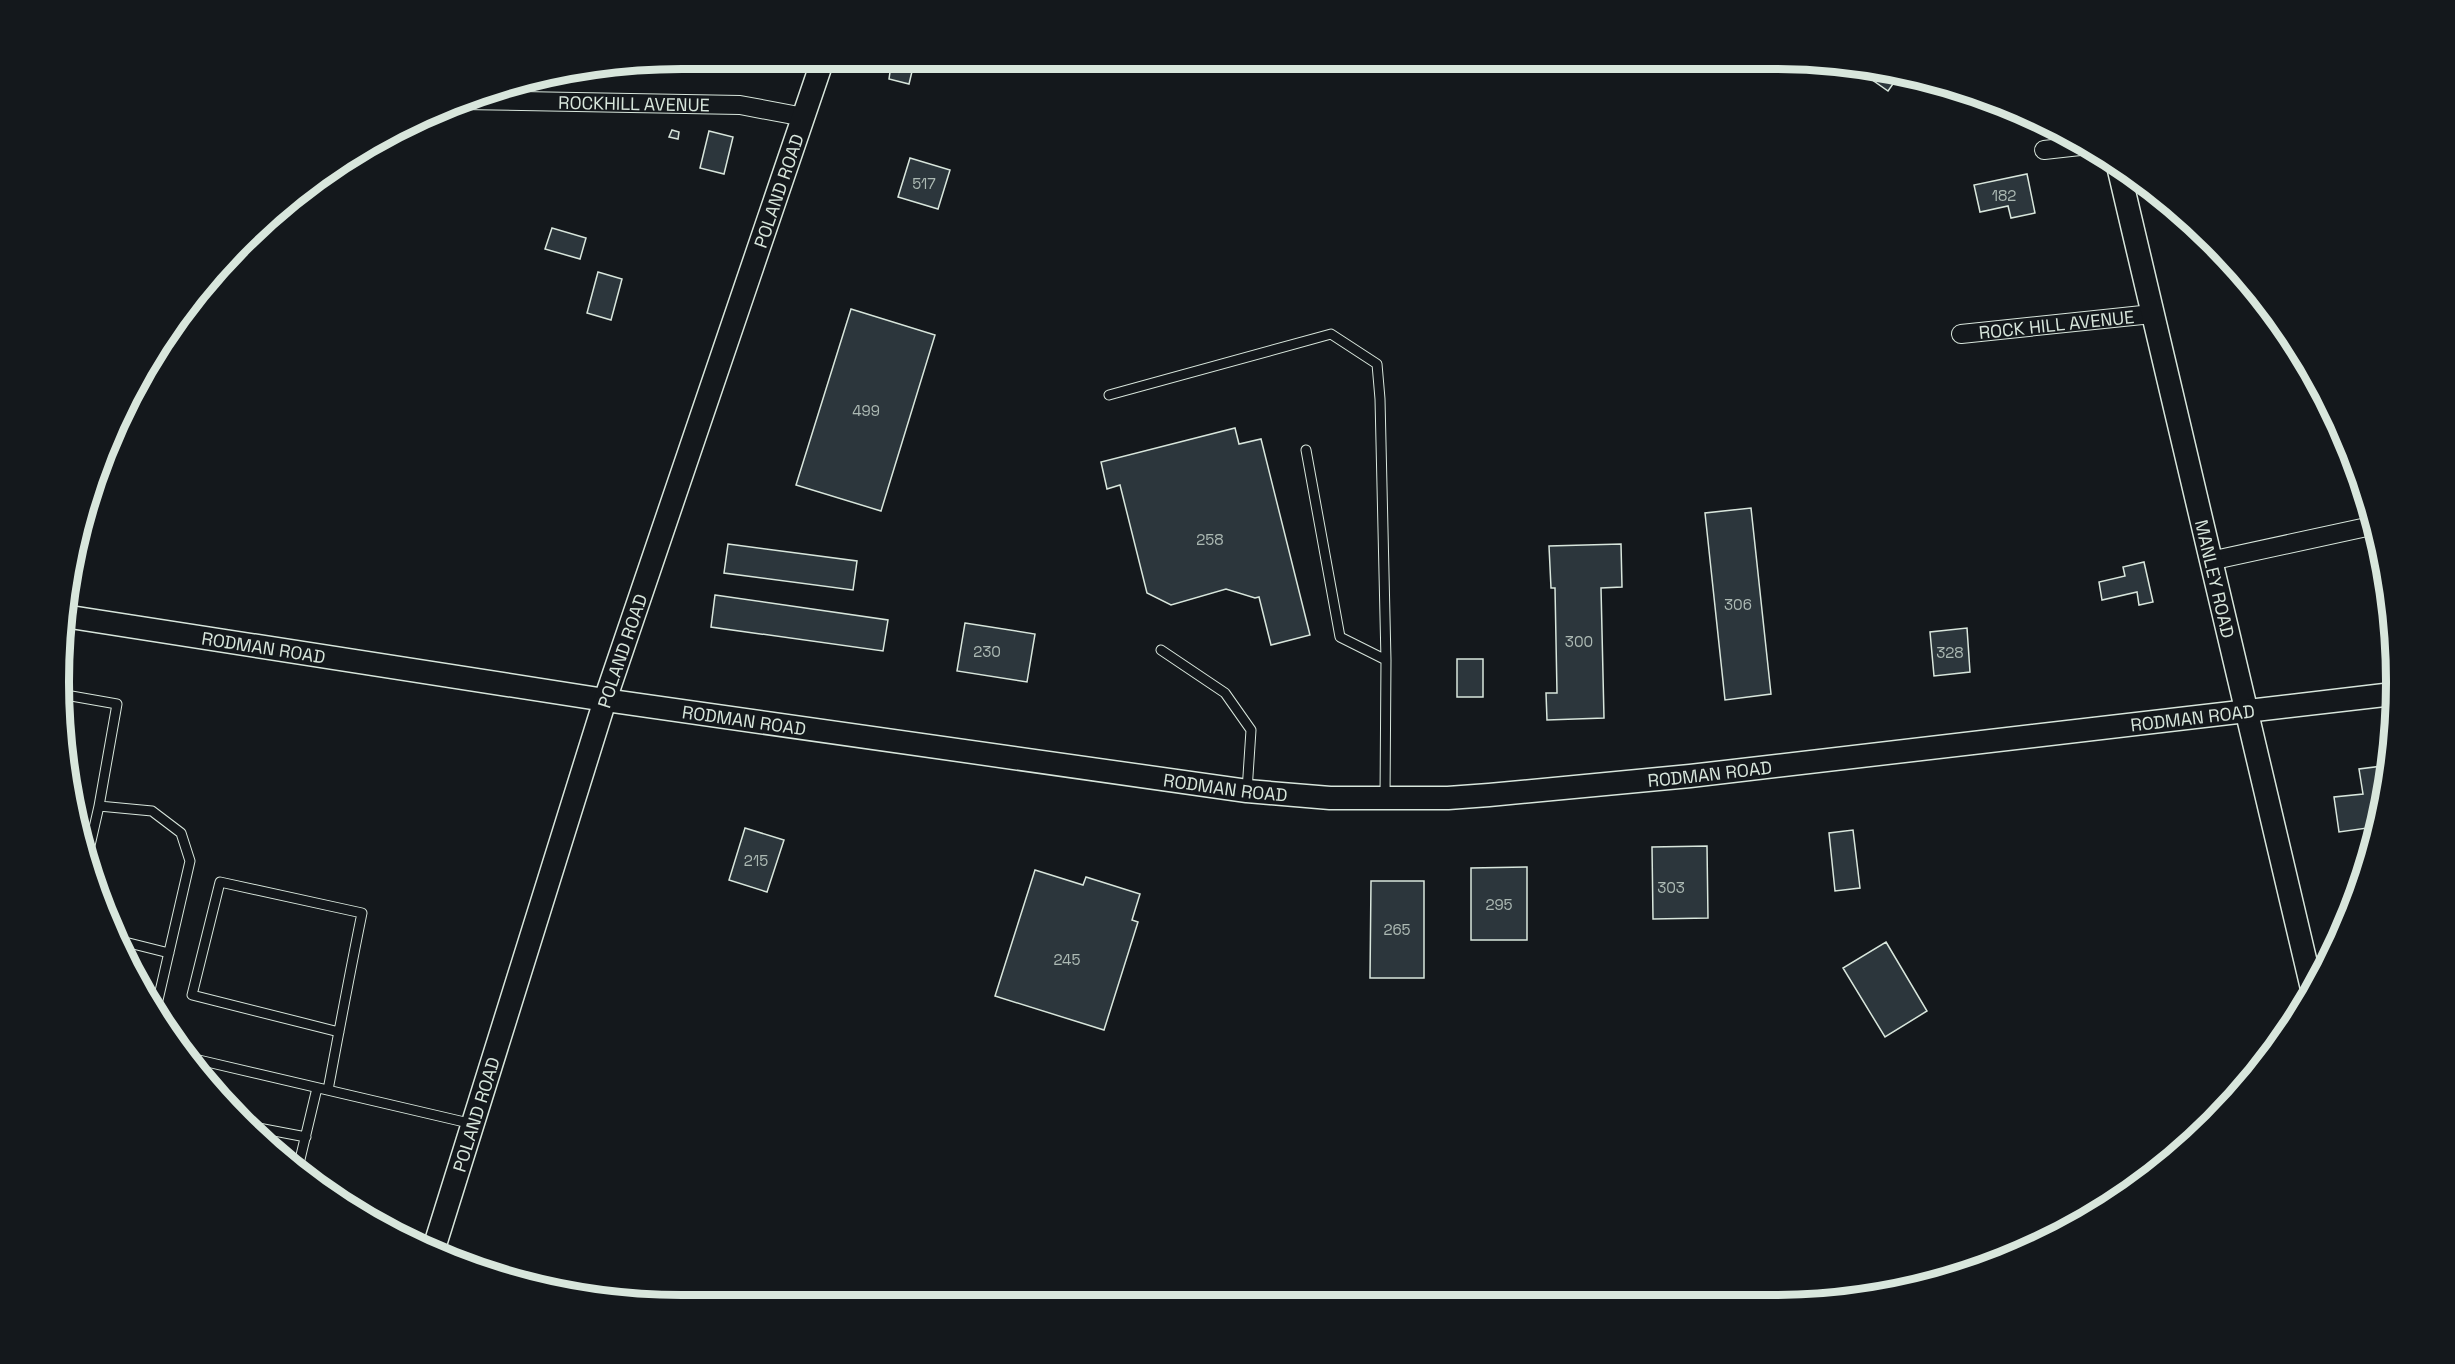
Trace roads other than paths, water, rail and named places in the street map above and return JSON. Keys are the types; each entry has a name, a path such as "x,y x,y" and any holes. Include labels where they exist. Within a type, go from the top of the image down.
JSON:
{"street":[{"name":"POLAND ROAD","path":"436,1243 605,700 821,69"},
{"name":"ROCKHILL AVENUE","path":"490,100 740,105 804,117"},
{"path":"2044,150 2072,147"},
{"name":"MANLEY ROAD","path":"2120,177 2309,978"},
{"name":"ROCK HILL AVENUE","path":"1961,334 2152,314"},
{"path":"2210,561 2366,527"},
{"name":"RODMAN ROAD","path":"72,617 605,700 1247,791 1330,798 1489,795 1690,776 2386,695"}],"lane":[{"path":"1109,395 1331,334 1377,364 1380,399 1386,660 1385,798"},
{"path":"1306,450 1340,637 1386,660"},
{"path":"1161,650 1225,693 1251,730 1247,791"},
{"path":"69,696 117,704 91,843"},
{"path":"99,806 152,810 181,833 190,861 158,1000"},
{"path":"328,1090 362,913 220,882 192,995 339,1032"},
{"path":"127,943 169,953"},
{"path":"200,1060 473,1124"},
{"path":"300,1161 317,1088"},
{"path":"263,1129 306,1137"}]}
